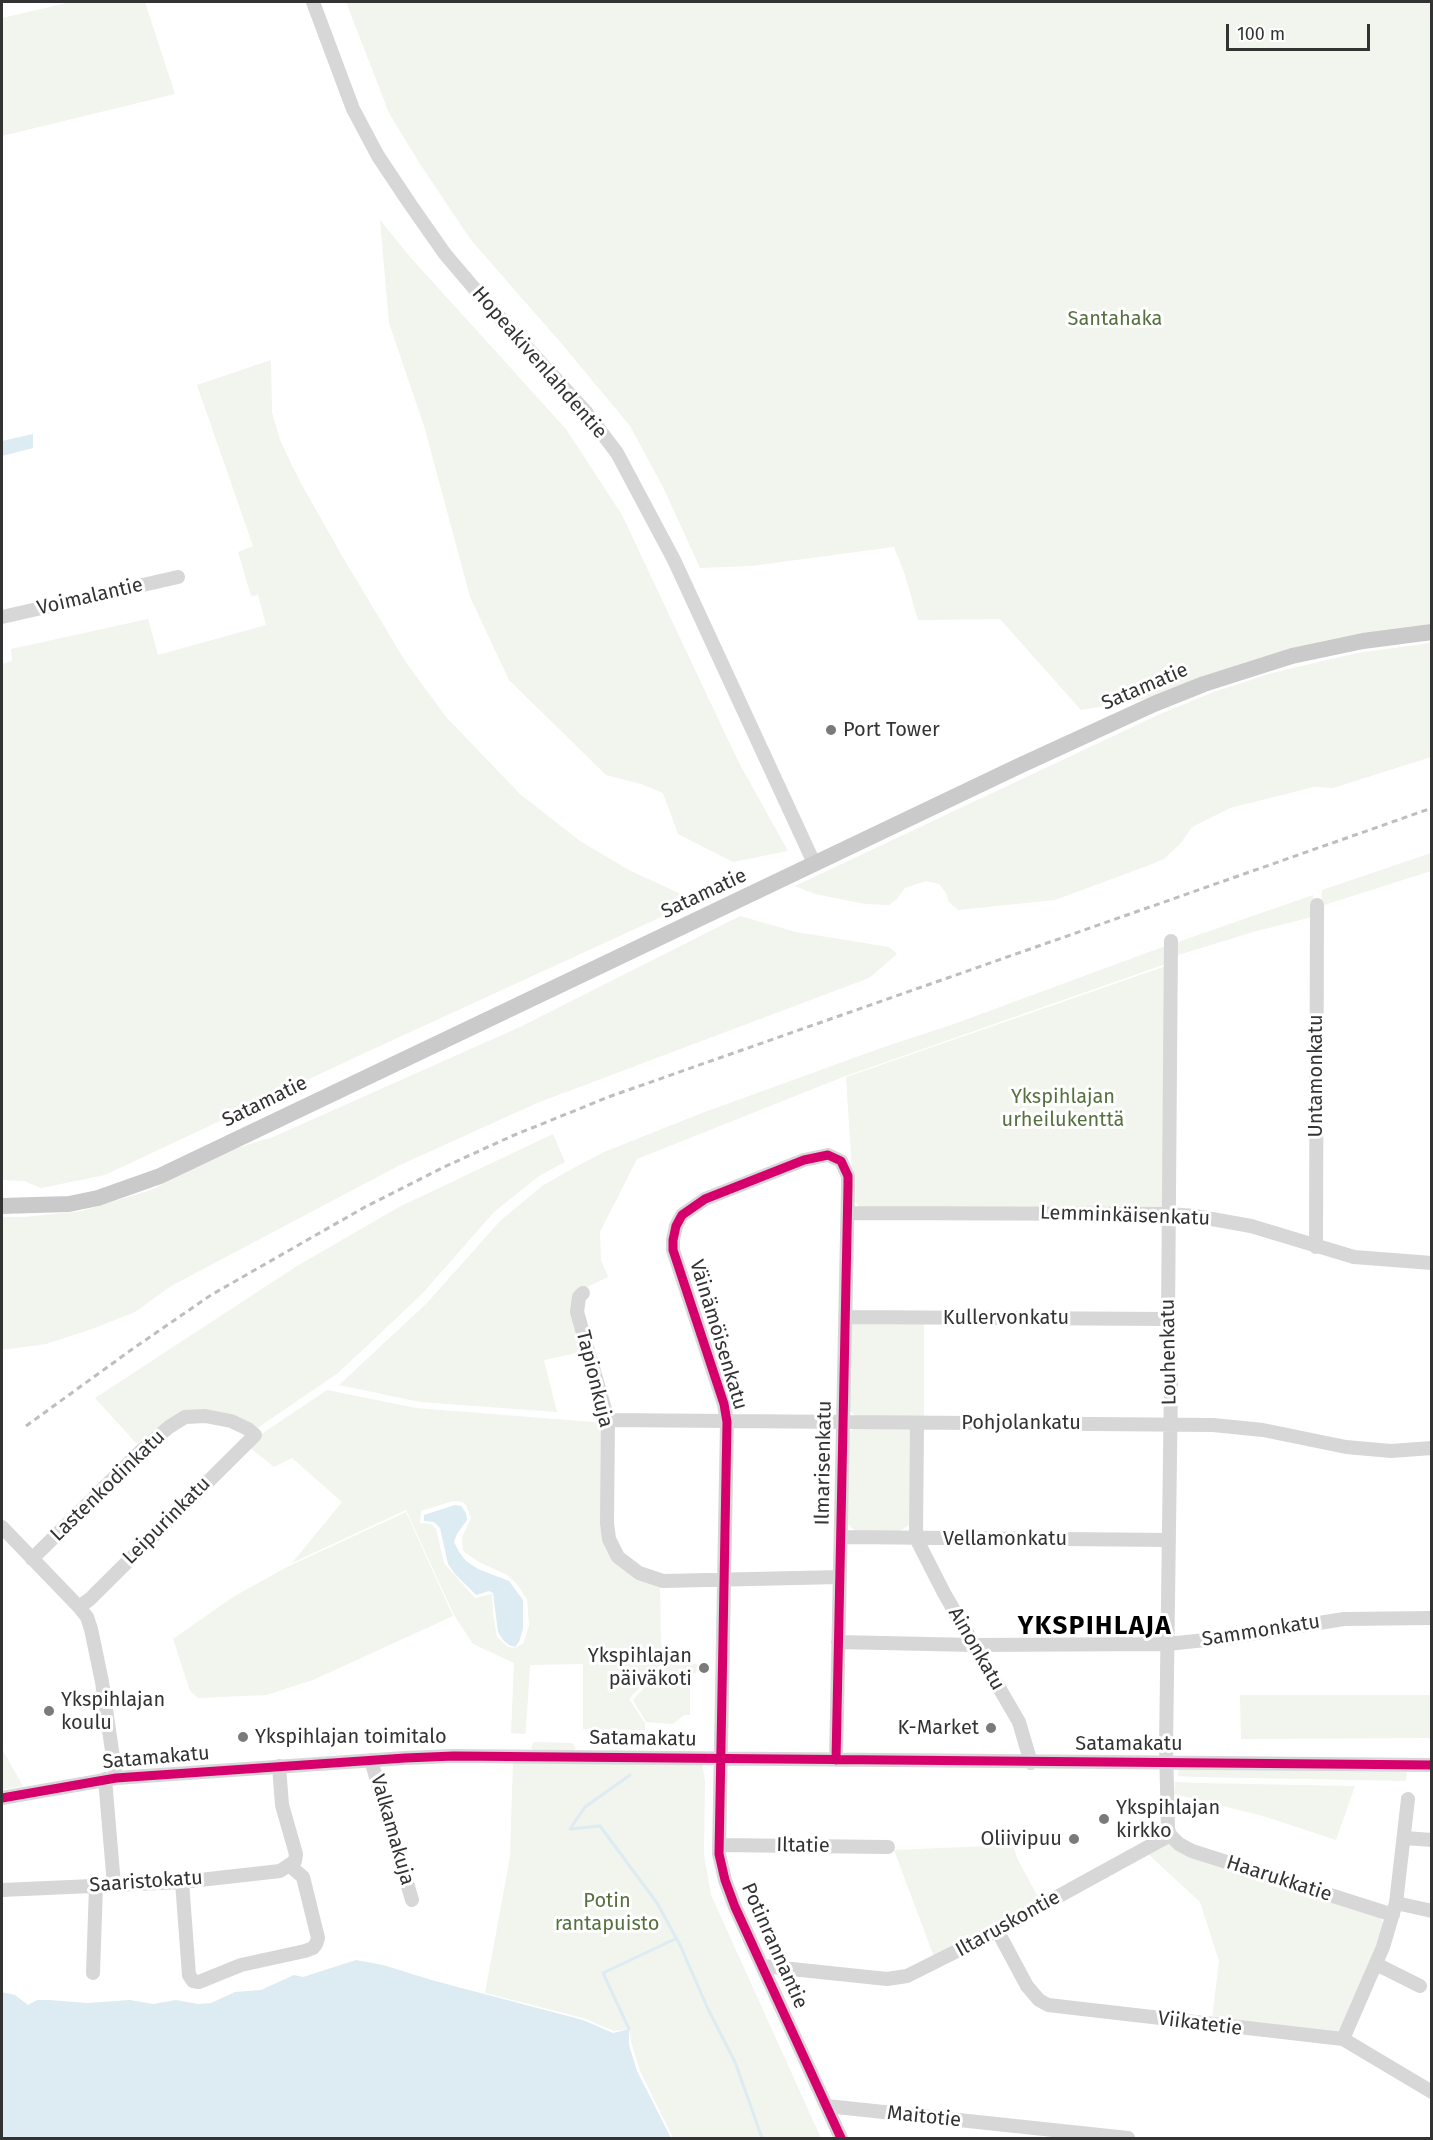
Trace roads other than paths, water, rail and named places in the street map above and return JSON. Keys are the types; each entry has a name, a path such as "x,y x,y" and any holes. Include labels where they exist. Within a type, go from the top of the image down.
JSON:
{"main road":[{"name":"Satamatie","path":"2,1206 69,1204 98,1198 160,1176 814,863 1097,730 1204,684 1292,656 1372,640 1431,632"}],"street":[{"name":"Hopeakivenlahdentie","path":"313,2 353,109 378,156 400,189 446,254 490,307 586,412 617,453 674,560 814,863"},
{"name":"Voimalantie","path":"2,617 178,577"},
{"name":"Untamonkatu","path":"1316,1247 1317,904"},
{"name":"Louhenkatu","path":"1166,1762 1171,1425 1167,1318 1171,942"},
{"name":"Väinämöisenkatu","path":"720,1758 727,1422 718,1384 673,1250 673,1240 676,1226 682,1215 705,1199 804,1160 828,1155 841,1161 845,1167"},
{"name":"Ilmarisenkatu","path":"836,1760 848,1213 845,1167"},
{"name":"Lemminkäisenkatu","path":"848,1213 1169,1214 1221,1219 1354,1257 1431,1263"},
{"name":"Tapionkuja","path":"583,1293 579,1297 577,1312 608,1420 607,1523 609,1539 618,1557 633,1569 650,1578 663,1581 723,1581"},
{"name":"Kullervonkatu","path":"845,1317 1167,1318"},
{"name":"Lastenkodinkatu","path":"32,1559 142,1449 169,1427 185,1418 205,1416 231,1420 248,1429 255,1436"},
{"name":"Pohjolankatu","path":"608,1420 1213,1425 1263,1430 1346,1448 1391,1451 1431,1448"},
{"path":"916,1538 917,1423"},
{"name":"Leipurinkatu","path":"79,1606 90,1599 255,1436"},
{"path":"2,1527 79,1606 87,1617 91,1629 102,1683 110,1779 114,1885"},
{"name":"Vellamonkatu","path":"841,1537 1169,1540"},
{"name":"Ainonkatu","path":"916,1538 944,1593 1019,1722 1031,1762"},
{"path":"723,1581 840,1577"},
{"name":"Sammonkatu","path":"838,1642 974,1645 1167,1644 1226,1638 1344,1619 1431,1617"},
{"name":"Satamakatu","path":"2,1798 110,1779 454,1756 1431,1765"},
{"name":"Potinrannantie","path":"720,1758 719,1845 725,1880 735,1907 841,2139"},
{"name":"Valkamakuja","path":"371,1760 412,1899"},
{"path":"1166,1762 1167,1820 1170,1835"},
{"path":"182,1882 189,1975 193,1981 199,1982 241,1965 313,1948 318,1938 303,1877 290,1866 295,1861 296,1854 282,1804 279,1766"},
{"path":"1343,2040 1376,1964 1394,1909 1405,1838 1408,1798"},
{"name":"Haarukkatie","path":"1170,1835 1179,1844 1202,1854 1394,1909 1431,1911"},
{"name":"Iltaruskontie","path":"763,1966 887,1979 907,1976 925,1969 1170,1835"},
{"path":"1405,1838 1431,1840"},
{"name":"Iltatie","path":"719,1845 888,1847"},
{"name":"Saaristokatu","path":"2,1890 182,1882 268,1874 290,1866"},
{"path":"93,1973 96,1886"},
{"name":"Viikatetie","path":"997,1930 1027,1986 1039,2000 1048,2006 1343,2040 1431,2092"},
{"path":"1376,1964 1420,1986"},
{"name":"Maitotie","path":"827,2106 1128,2139"}],"waterway":[{"path":"630,1775 585,1807 570,1829 600,1826 657,1903 680,1945 708,2009 735,2062 762,2138"},
{"path":"629,2029 603,1973 675,1939"}],"railway":[{"path":"26,1426 211,1295 365,1207 512,1136 611,1096 1432,808"}],"place":[{"name":"Port Tower","path":"831,730"},
{"name":"Ykspihlajan päiväkoti","path":"704,1668"},
{"name":"Ykspihlajan koulu","path":"49,1711"},
{"name":"K-Market","path":"991,1728"},
{"name":"Ykspihlajan toimitalo","path":"243,1737"},
{"name":"Ykspihlajan kirkko","path":"1104,1819"},
{"name":"Oliivipuu","path":"1074,1839"}],"district":[{"name":"YKSPIHLAJA","path":"1095,1627"}],"park label":[{"name":"Santahaka","path":"1115,319"},
{"name":"Ykspihlajan urheilukenttä","path":"1063,1108"},
{"name":"Potin rantapuisto","path":"607,1912"}]}
